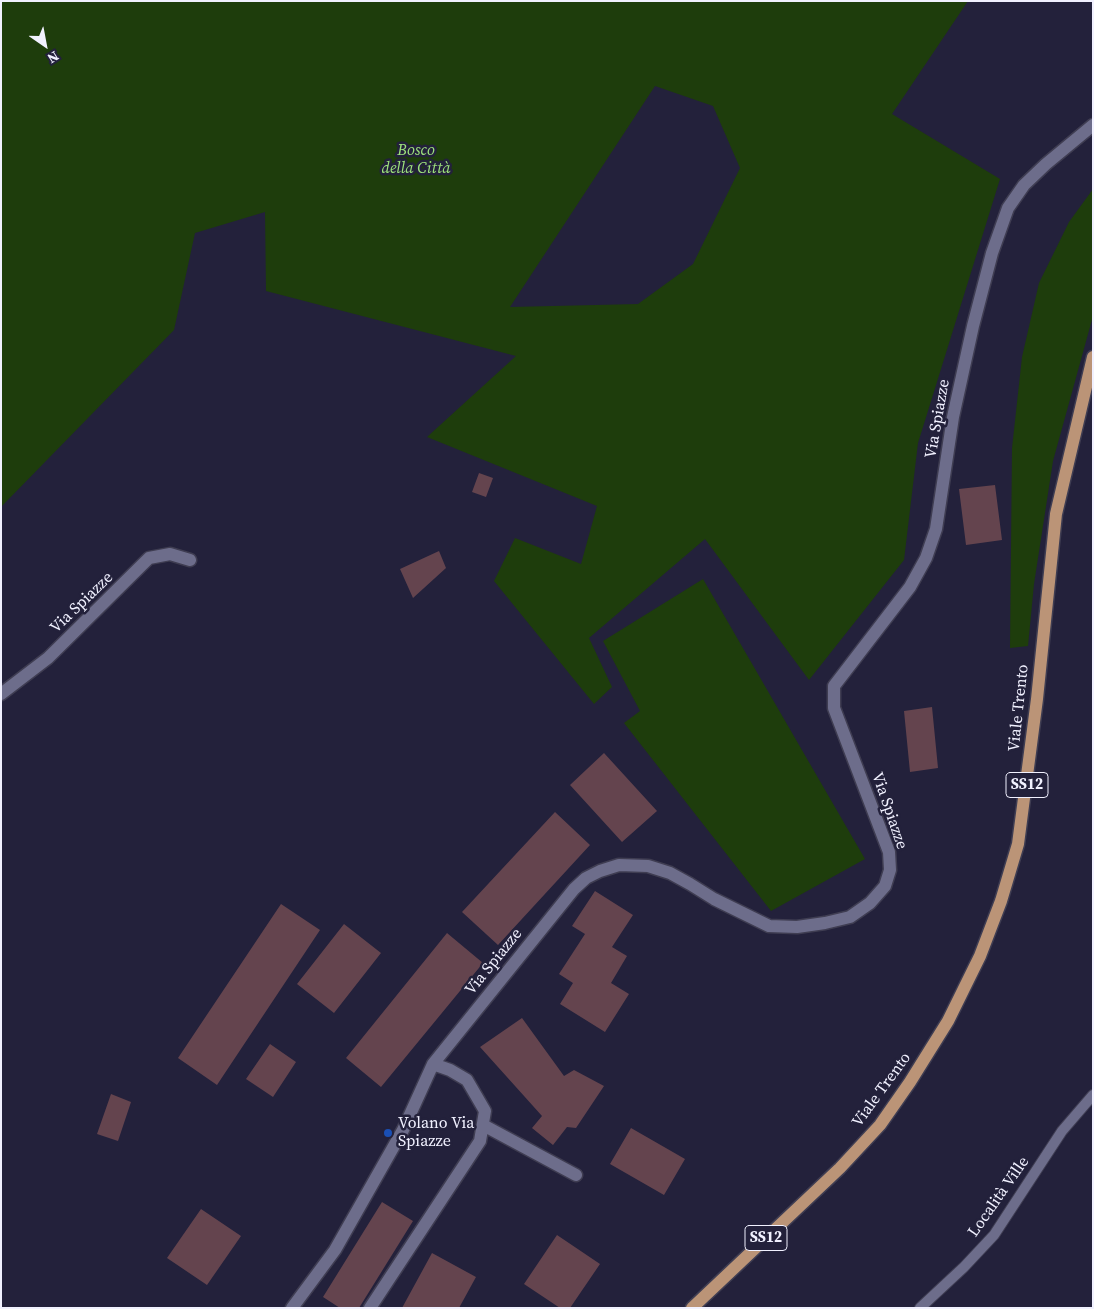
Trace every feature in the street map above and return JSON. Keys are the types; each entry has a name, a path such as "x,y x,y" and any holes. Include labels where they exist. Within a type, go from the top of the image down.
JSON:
{"main road":[{"name":"Viale Trento","path":"692,1308 840,1168 880,1125 910,1082 948,1021 980,956 1001,901 1018,844 1028,777 1056,514 1093,357"}],"street":[{"name":"Via Spiazze","path":"292,1308 335,1250 403,1130 433,1064 574,889 586,878 600,871 619,866 648,866 670,873 714,900 769,926 797,927 850,917 870,903 886,886 890,870 889,852 834,708 834,686 910,587 926,558 936,529 952,417 992,253 1008,208 1024,185 1093,125"},
{"name":"Via Spiazze","path":"1,694 48,658 149,558 170,554 190,560"},
{"path":"370,1308 480,1141 485,1111 467,1080 450,1070 433,1064"},
{"path":"483,1125 576,1175"}],"lane":[{"name":"Località Ville","path":"920,1308 964,1267 994,1235 1062,1132 1093,1095"}],"green space":[{"name":"Bosco della Città","path":"1,1 968,1 892,114 1000,179 918,443 904,560 809,680 705,539 589,638 612,687 594,704 494,581 515,538 581,564 597,506 427,437 516,356 266,291 265,212 195,233 174,330 1,507","holes":["655,86 713,106 740,168 693,264 638,304 510,307"]},
{"path":"1093,189 1093,316 1053,461 1034,584 1028,646 1010,648 1012,448 1022,357 1039,283 1069,222"},
{"path":"703,579 865,859 771,911 624,723 640,711 603,641"}],"building":[{"path":"479,473 493,478 486,497 472,492"},
{"path":"995,485 1002,540 966,545 959,489"},
{"path":"439,551 446,568 413,598 400,569"},
{"path":"932,707 938,768 910,772 904,711"},
{"path":"604,753 657,811 622,842 570,785"},
{"path":"555,812 590,845 498,945 462,912"},
{"path":"595,891 633,915 612,947 627,956 611,983 629,994 605,1032 560,1004 573,983 559,974 585,934 572,926"},
{"path":"281,904 320,930 217,1085 178,1058"},
{"path":"344,924 381,953 334,1013 297,984"},
{"path":"447,933 483,963 381,1087 346,1058"},
{"path":"522,1018 564,1076 574,1070 604,1086 576,1128 567,1127 553,1145 532,1128 542,1116 480,1047"},
{"path":"270,1044 296,1062 273,1097 246,1079"},
{"path":"111,1094 131,1102 118,1141 97,1134"},
{"path":"631,1128 685,1159 664,1195 610,1164"},
{"path":"382,1202 413,1221 359,1308 340,1308 323,1297"},
{"path":"201,1209 241,1236 207,1285 167,1258"},
{"path":"557,1235 600,1264 570,1308 560,1308 524,1284"},
{"path":"432,1253 476,1277 459,1308 402,1308"}],"place":[{"name":"Volano Via Spiazze","path":"388,1133"}]}
